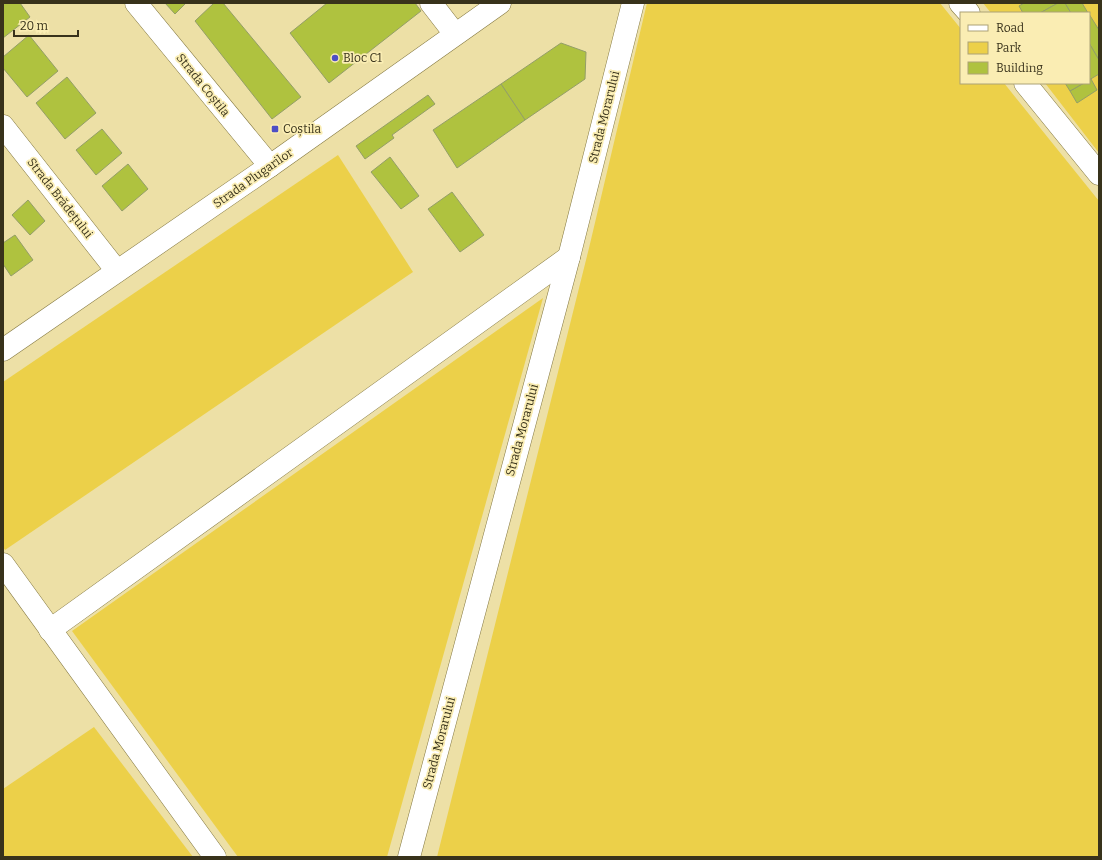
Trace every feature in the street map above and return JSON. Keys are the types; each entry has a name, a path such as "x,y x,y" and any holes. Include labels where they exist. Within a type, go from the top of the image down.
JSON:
{"street":[{"name":"Strada Coștila","path":"136,3 270,166"},
{"path":"431,3 455,34"},
{"name":"Strada Plugarilor","path":"3,350 270,166 500,3"},
{"name":"Strada Morarului","path":"409,857 569,257 633,3"},
{"path":"960,3 967,12"},
{"path":"1026,84 1099,174"},
{"name":"Strada Brădețului","path":"3,126 117,271"},
{"path":"50,630 569,257"},
{"path":"3,564 215,857"}],"green space":[{"path":"647,3 940,3 960,28 960,84 1005,84 1099,201 1099,857 437,857 589,248"},
{"path":"983,3 1099,3 1099,153 1046,84 1090,84 1090,12 990,12"},
{"path":"338,155 413,272 5,550 3,547 3,382"},
{"path":"543,298 387,857 238,857 72,631"},
{"path":"94,727 193,857 3,857 3,789"}],"building":[{"path":"3,3 20,3 30,17 3,38"},
{"path":"165,3 186,3 175,14"},
{"path":"214,3 223,3 301,97 272,119 195,21"},
{"name":"Bloc C1","path":"327,3 415,3 421,11 329,83 290,33"},
{"path":"1024,3 1058,3 1042,12 1022,12 1019,6"},
{"path":"1058,3 1065,3 1070,12 1042,12"},
{"path":"1065,3 1082,3 1087,12 1070,12"},
{"path":"1090,16 1099,30 1099,60 1090,45"},
{"path":"29,35 58,71 27,97 3,68 3,57"},
{"path":"561,43 586,52 585,79 525,120 501,84"},
{"path":"1090,45 1099,60 1099,74 1090,79"},
{"path":"67,77 96,113 65,139 36,103"},
{"path":"1090,80 1097,90 1077,103 1070,91 1082,84 1090,84"},
{"path":"501,84 525,120 457,168 433,130"},
{"path":"1066,84 1082,84 1070,91"},
{"path":"428,95 435,104 392,135 394,138 365,159 356,146"},
{"path":"102,129 122,153 96,175 76,150"},
{"path":"390,157 419,196 401,209 371,172"},
{"path":"128,164 148,189 122,211 102,186"},
{"path":"452,192 484,235 460,252 428,209"},
{"path":"28,200 45,221 30,235 12,215"},
{"path":"15,235 33,260 11,276 3,264 3,243"}],"place":[{"name":"Bloc C1","path":"335,58"},
{"name":"Coștila","path":"275,129"}]}
